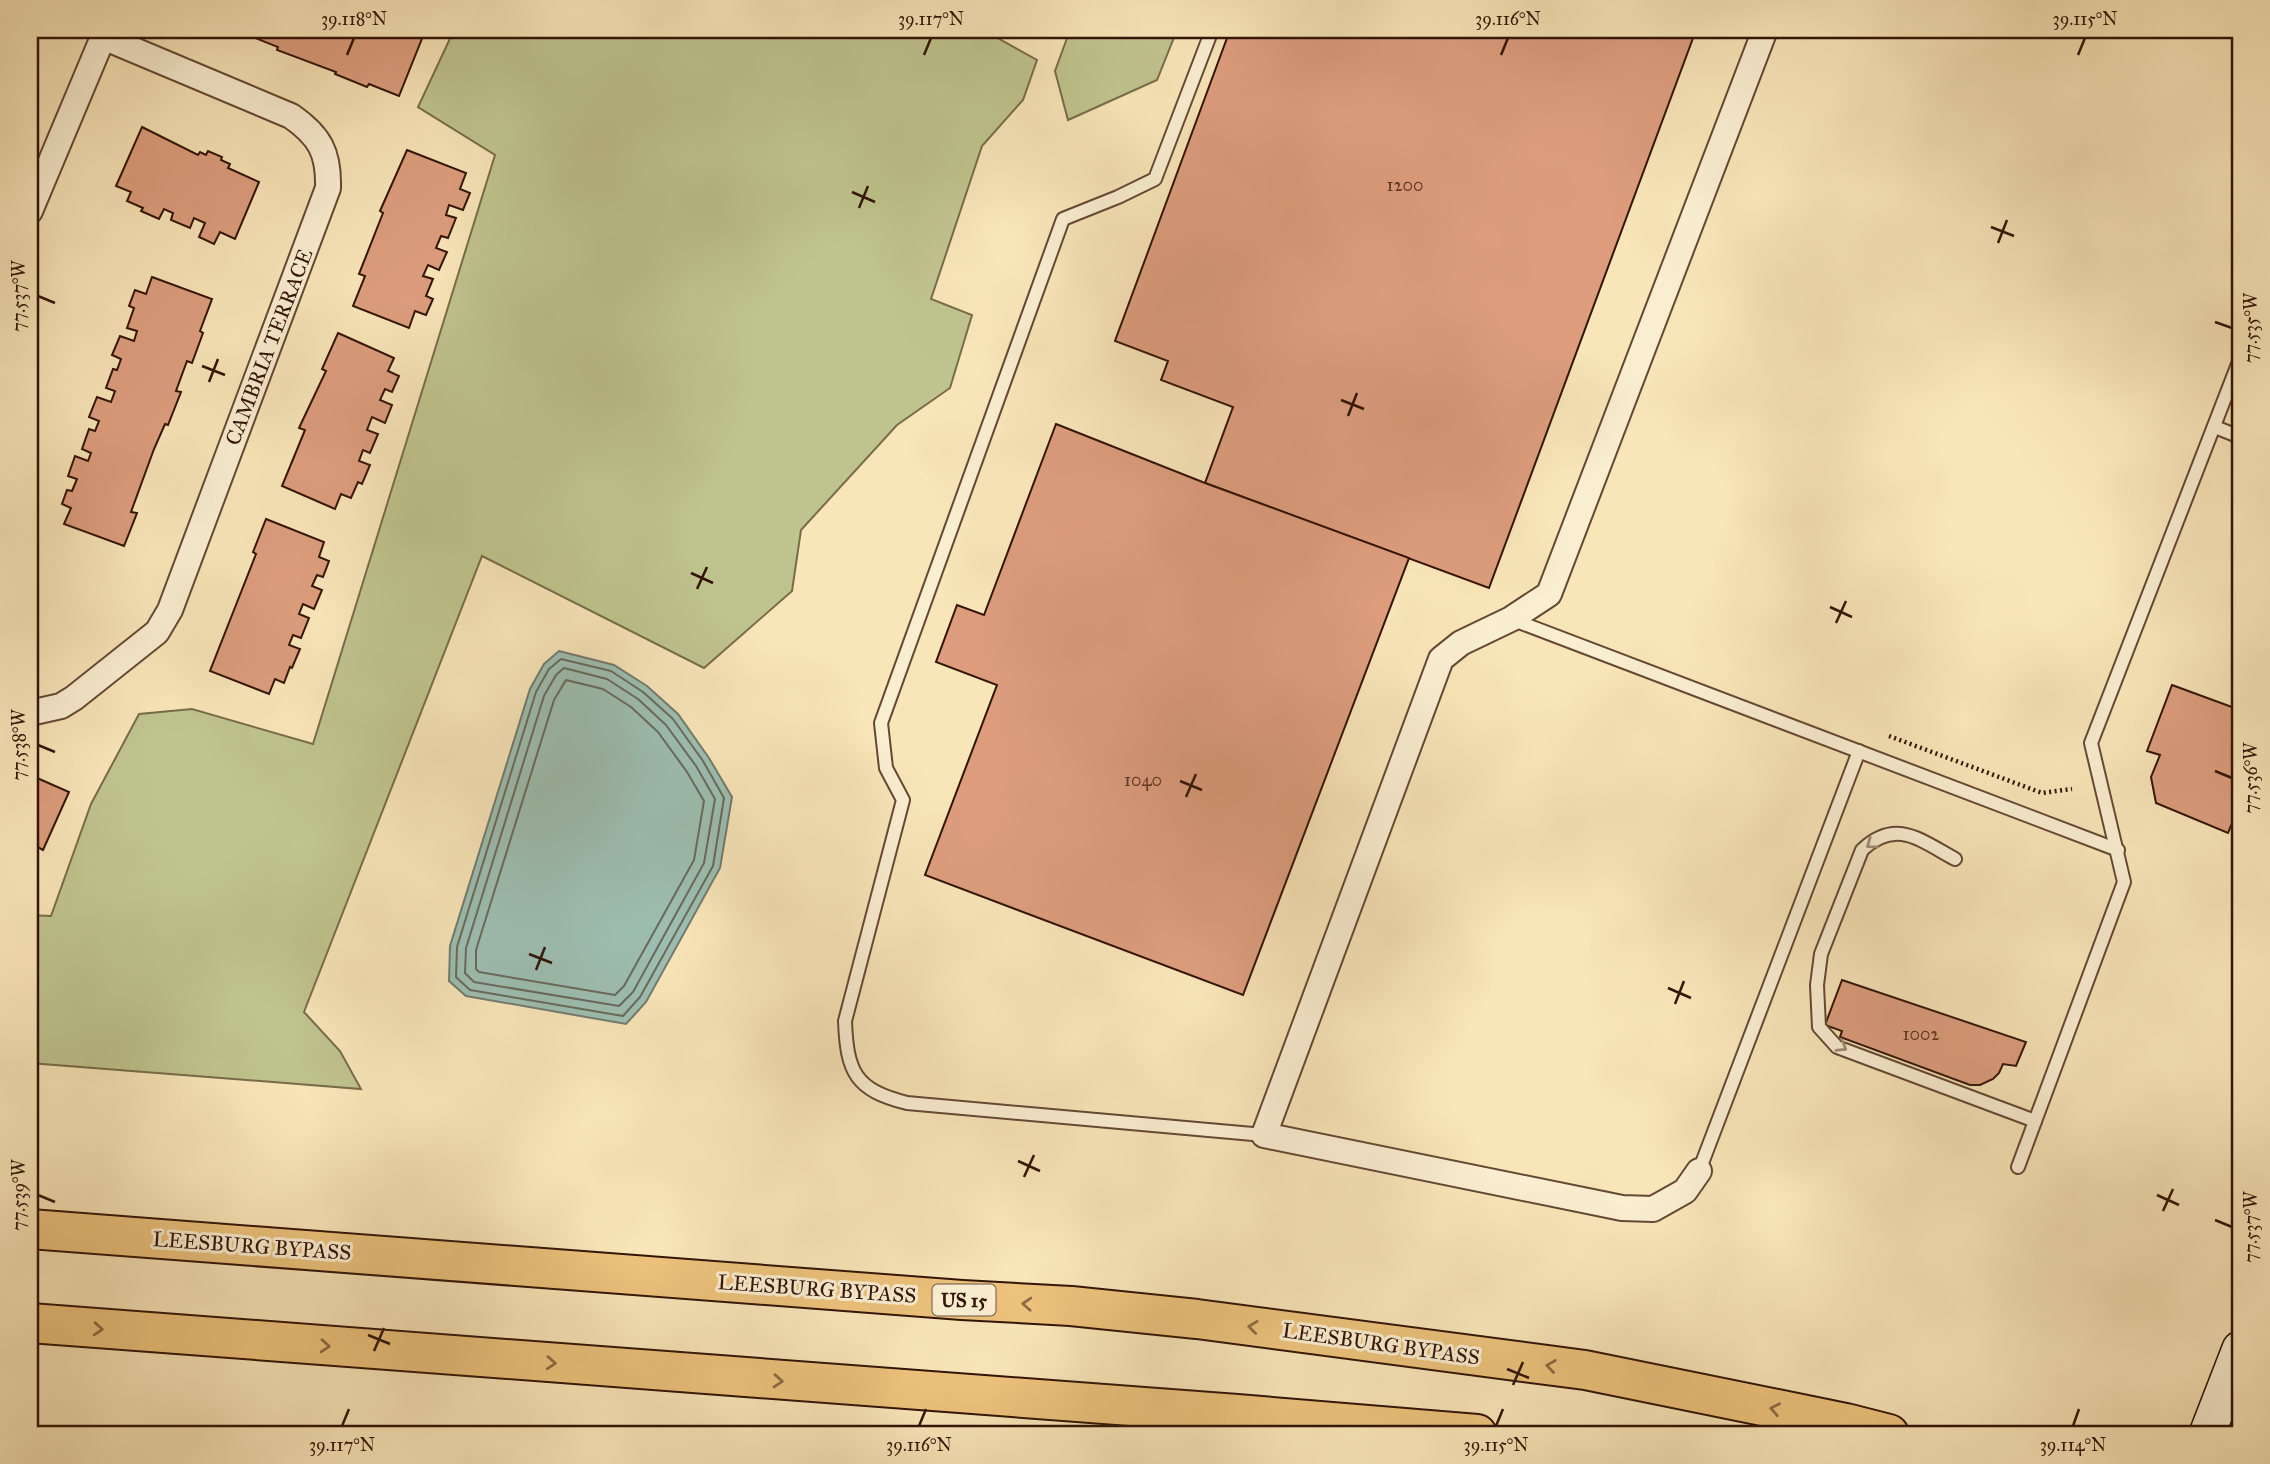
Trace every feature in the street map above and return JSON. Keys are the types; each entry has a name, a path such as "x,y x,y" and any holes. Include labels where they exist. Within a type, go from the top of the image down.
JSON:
{"highway":[{"name":"LEESBURG BYPASS","path":"30,1229 1071,1306 1185,1318 1585,1370 1889,1434"},
{"path":"30,1323 1477,1434"}],"main road":[{"path":"2207,1434 2240,1349"}],"street":[{"path":"1699,1171 1685,1191 1653,1209 1622,1208 1264,1135 1441,659 1461,643 1511,619 1549,594 1765,30"},
{"path":"30,211 104,34"},
{"name":"CAMBRIA TERRACE","path":"30,713 61,706 74,698 157,632 170,610 328,188 329,166 322,146 309,128 291,116 104,34"}],"lane":[{"path":"1212,30 1155,179 1063,219 885,710 881,723 886,768 903,800 845,1021 846,1053 857,1079 883,1097 907,1103 1264,1135"},
{"path":"2018,1167 2123,881 2118,850 2091,743 2215,427 2236,385 2240,359"},
{"path":"2215,427 2240,437"},
{"path":"1511,619 2118,850"},
{"path":"1699,1171 1859,751"},
{"path":"1955,859 1919,839 1896,832 1874,839 1862,850 1821,954 1817,985 1819,1027 1838,1047 2035,1121"}],"green space":[{"path":"454,30 983,30 1037,60 1023,100 982,146 931,299 972,315 950,388 897,425 801,530 792,591 704,668 482,556 304,1012 340,1051 361,1089 30,1063 30,915 51,916 91,804 139,714 192,709 313,744 495,155 418,107"},
{"path":"1070,30 1177,30 1157,80 1068,120 1055,71"}],"water":[{"path":"559,651 614,665 647,686 678,714 732,797 720,868 646,1002 626,1024 466,996 449,981 450,946 530,689 544,664"}],"building":[{"path":"235,30 407,30 423,36 399,96 369,84 367,87"},
{"path":"1230,30 1696,30 1489,588 1205,483 1233,407 1161,380 1168,361 1115,341"},
{"path":"142,127 198,155 200,152 206,155 208,151 222,157 221,160 230,164 228,168 259,182 235,239 220,232 214,244 199,237 205,223 194,218 190,228 171,220 173,213 164,209 159,219 127,201 131,192 116,186"},
{"path":"407,150 466,173 460,189 470,193 463,210 449,205 446,215 456,218 448,238 441,236 436,248 447,252 439,270 428,265 423,276 433,279 426,296 433,299 426,315 415,311 409,328 353,306 365,276 359,274 383,213 380,211"},
{"path":"152,277 212,299 192,363 187,361 176,391 181,392 168,425 165,424 154,449 131,512 137,513 124,546 64,524 71,508 62,504 67,490 72,491 77,479 68,476 75,456 88,461 91,453 82,449 89,429 95,431 99,421 89,417 97,397 111,402 115,391 106,388 113,369 117,370 121,359 112,355 120,336 134,341 137,331 127,328 134,308 129,306 135,290 146,294"},
{"path":"338,333 394,358 388,371 399,376 392,392 385,389 380,400 392,405 385,423 372,417 367,430 378,434 370,453 363,450 359,461 370,465 362,484 358,482 351,498 341,494 335,509 282,486 305,430 299,428 326,371 322,369"},
{"path":"1056,424 1205,483 1409,558 1243,995 925,875 997,685 936,662 957,605 984,615"},
{"path":"266,519 324,542 319,557 329,561 323,577 317,575 312,586 322,590 314,609 303,604 299,614 309,618 301,638 293,635 289,645 300,649 292,668 290,667 284,683 275,679 269,694 210,671 256,554 253,552"},
{"path":"2172,685 2240,710 2240,803 2228,833 2156,803 2151,777 2160,755 2147,751"},
{"path":"37,778 69,792 43,850 30,843 30,794"},
{"path":"1842,980 2026,1042 2016,1066 2003,1064 1993,1079 1980,1085 1970,1085 1840,1037 1842,1031 1825,1025"}]}
